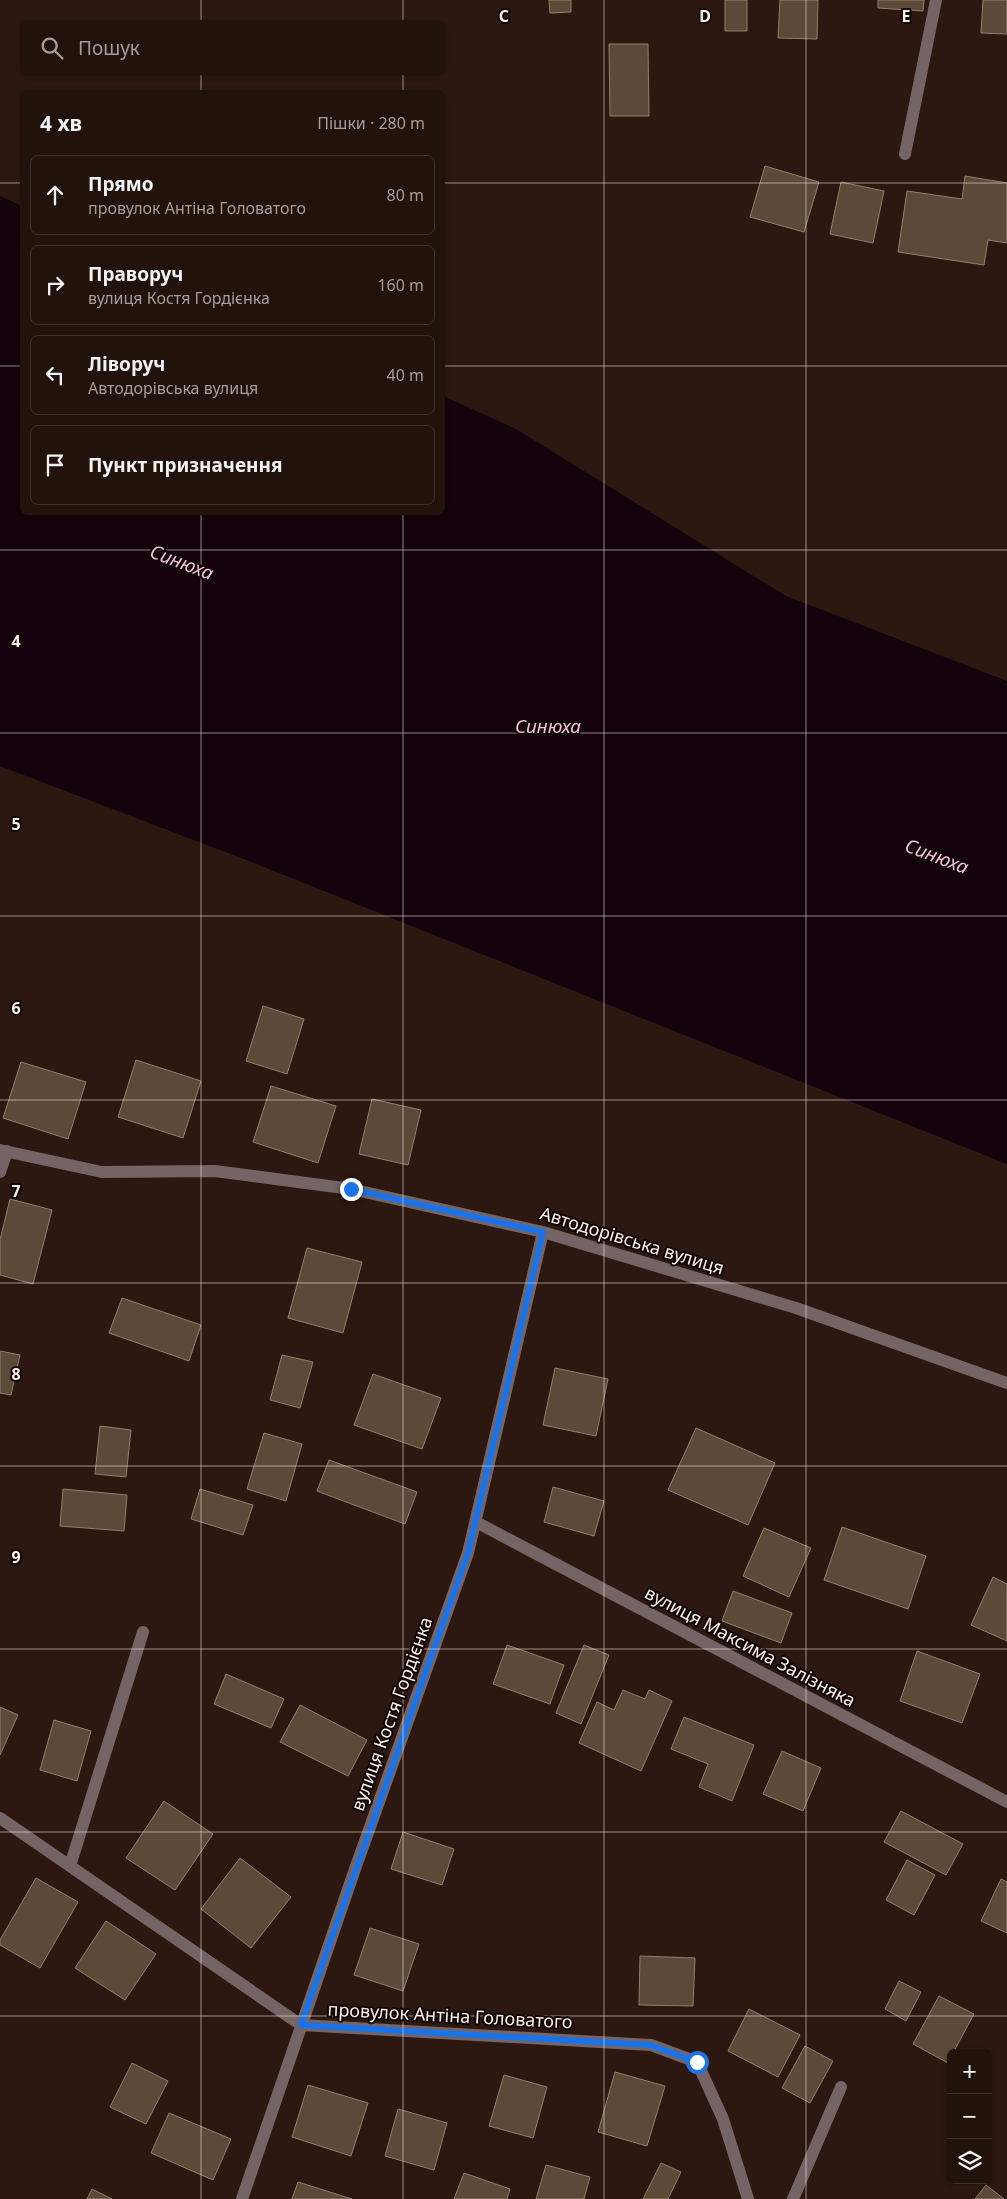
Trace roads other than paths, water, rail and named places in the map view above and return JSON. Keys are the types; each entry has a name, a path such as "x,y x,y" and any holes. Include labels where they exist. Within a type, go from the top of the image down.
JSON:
{"street":[{"path":"905,154 936,0"},
{"path":"0,1172 3,1151"},
{"name":"Автодорівська вулиця","path":"3,1151 102,1172 215,1171 351,1189 543,1232 796,1308 1007,1383"},
{"name":"вулиця Костя Гордієнка","path":"242,2199 301,2025 468,1553 543,1232"},
{"name":"вулиця Максима Залізняка","path":"476,1522 1007,1802"},
{"path":"70,1866 143,1632"},
{"path":"0,1818 301,2025"},
{"name":"провулок Антіна Головатого","path":"301,2025 650,2045 697,2062 723,2119 748,2199"},
{"path":"793,2199 841,2087"}],"water":[{"name":"Синюха","path":"0,196 20,205 20,515 445,515 445,397 516,429 786,596 1007,681 1007,1164 259,865 0,766"}]}
